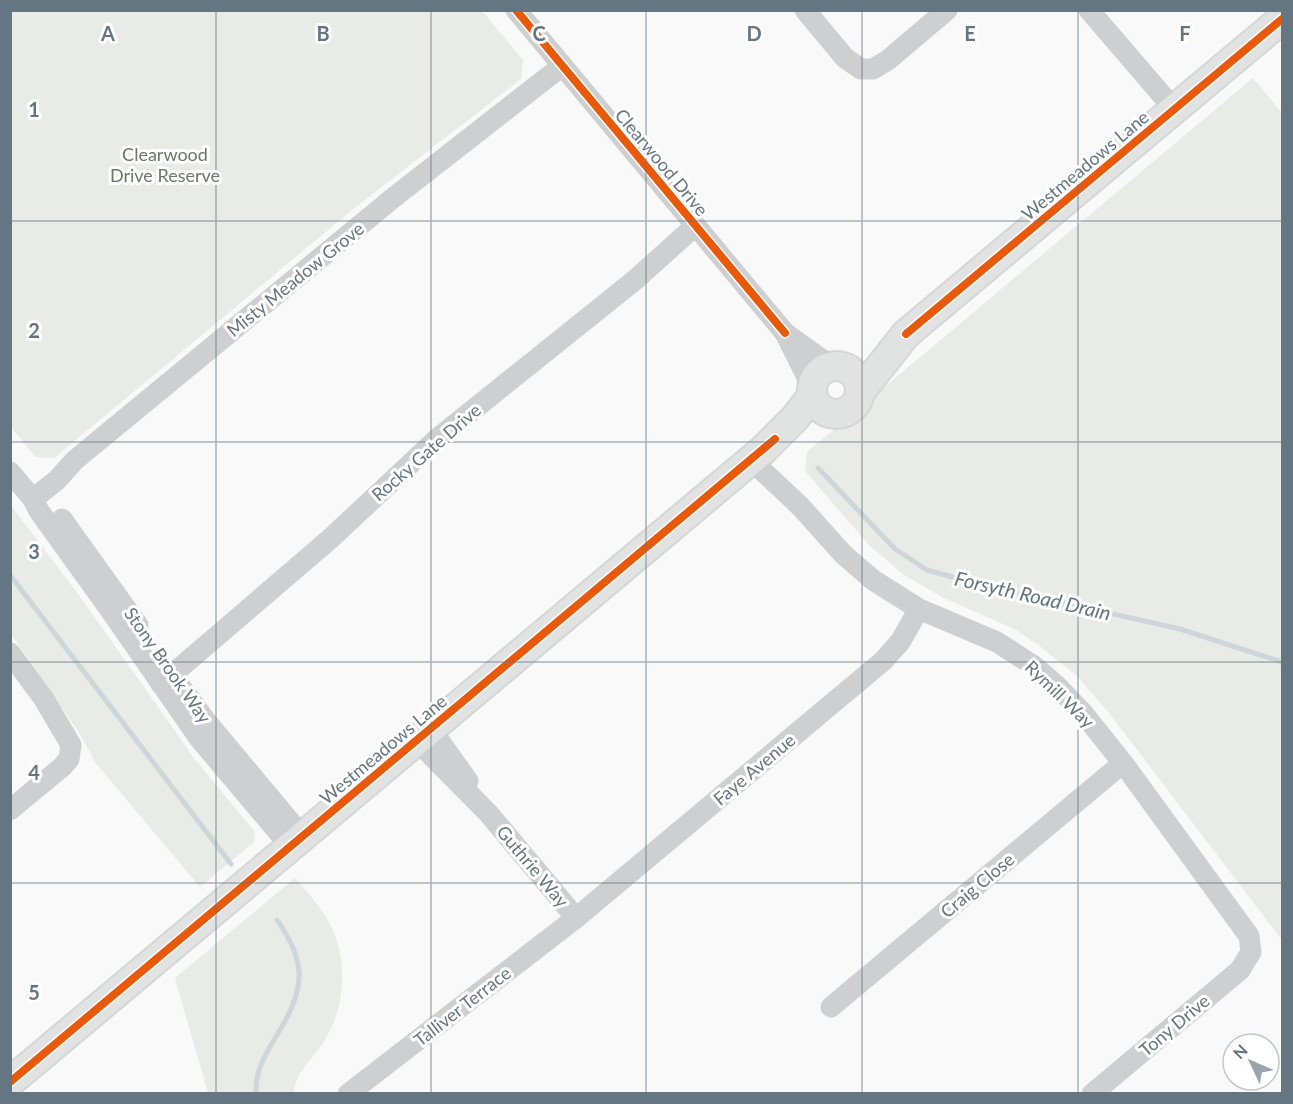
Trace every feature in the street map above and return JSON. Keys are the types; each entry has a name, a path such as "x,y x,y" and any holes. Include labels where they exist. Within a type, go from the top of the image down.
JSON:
{"street":[{"name":"Clearwood Drive","path":"516,10 785,333 812,391"},
{"path":"805,10 845,58 861,69 873,69 888,60 946,10"},
{"path":"1089,10 1174,110"},
{"name":"Westmeadows Lane","path":"763,450 853,402 906,334 1282,19"},
{"name":"Misty Meadow Grove","path":"33,499 57,480 75,460 393,198 562,66"},
{"name":"Rocky Gate Drive","path":"166,680 330,538 438,438 635,280 695,226"},
{"name":"Clearwood Drive","path":"785,333 835,366"},
{"name":"Westmeadows Lane","path":"10,1082 763,450 812,391 816,376 822,370 906,334"},
{"path":"812,391 820,408 828,413 836,414 853,402 860,384 854,373 847,368 835,366"},
{"name":"Rymill Way","path":"763,450 801,507 859,568 892,593 919,609 997,642 1034,666 1076,704 1123,763 1244,926 1251,943 1251,952"},
{"name":"Stony Brook Way","path":"10,472 33,499 39,511 111,611 166,680 214,730 296,841"},
{"name":"Faye Avenue","path":"576,918 883,661 900,642 919,609"},
{"path":"10,653 44,699 71,744 69,759 62,767 10,810"},
{"name":"Guthrie Way","path":"424,735 576,918"},
{"name":"Craig Close","path":"831,1007 1123,763"},
{"name":"Talliver Terrace","path":"348,1094 576,918"},
{"name":"Tony Drive","path":"1092,1094 1240,969 1251,952"}],"green space":[{"name":"Clearwood Drive Reserve","path":"10,11 482,11 523,60 521,79 352,210 54,458 35,457 11,427"},
{"path":"1253,78 1282,113 1282,940 1109,713 1076,675 1014,629 942,597 904,575 868,544 805,471 807,452"},
{"path":"10,504 81,598 194,758 255,832 254,842 200,887 95,762 80,734 11,634"},
{"path":"295,878 323,913 337,941 342,988 329,1033 297,1079 294,1093 208,1093 175,978"}],"waterway":[{"name":"Forsyth Road Drain","path":"818,468 895,549 927,570 979,584 1180,629 1282,662"},
{"path":"10,575 231,864"},
{"path":"256,1094 260,1068 266,1053 289,1015 298,987 298,961 287,935 277,920"}],"cycle path":[{"path":"516,10 785,333"},
{"path":"906,334 1282,19"},
{"path":"10,1082 775,439"}]}
